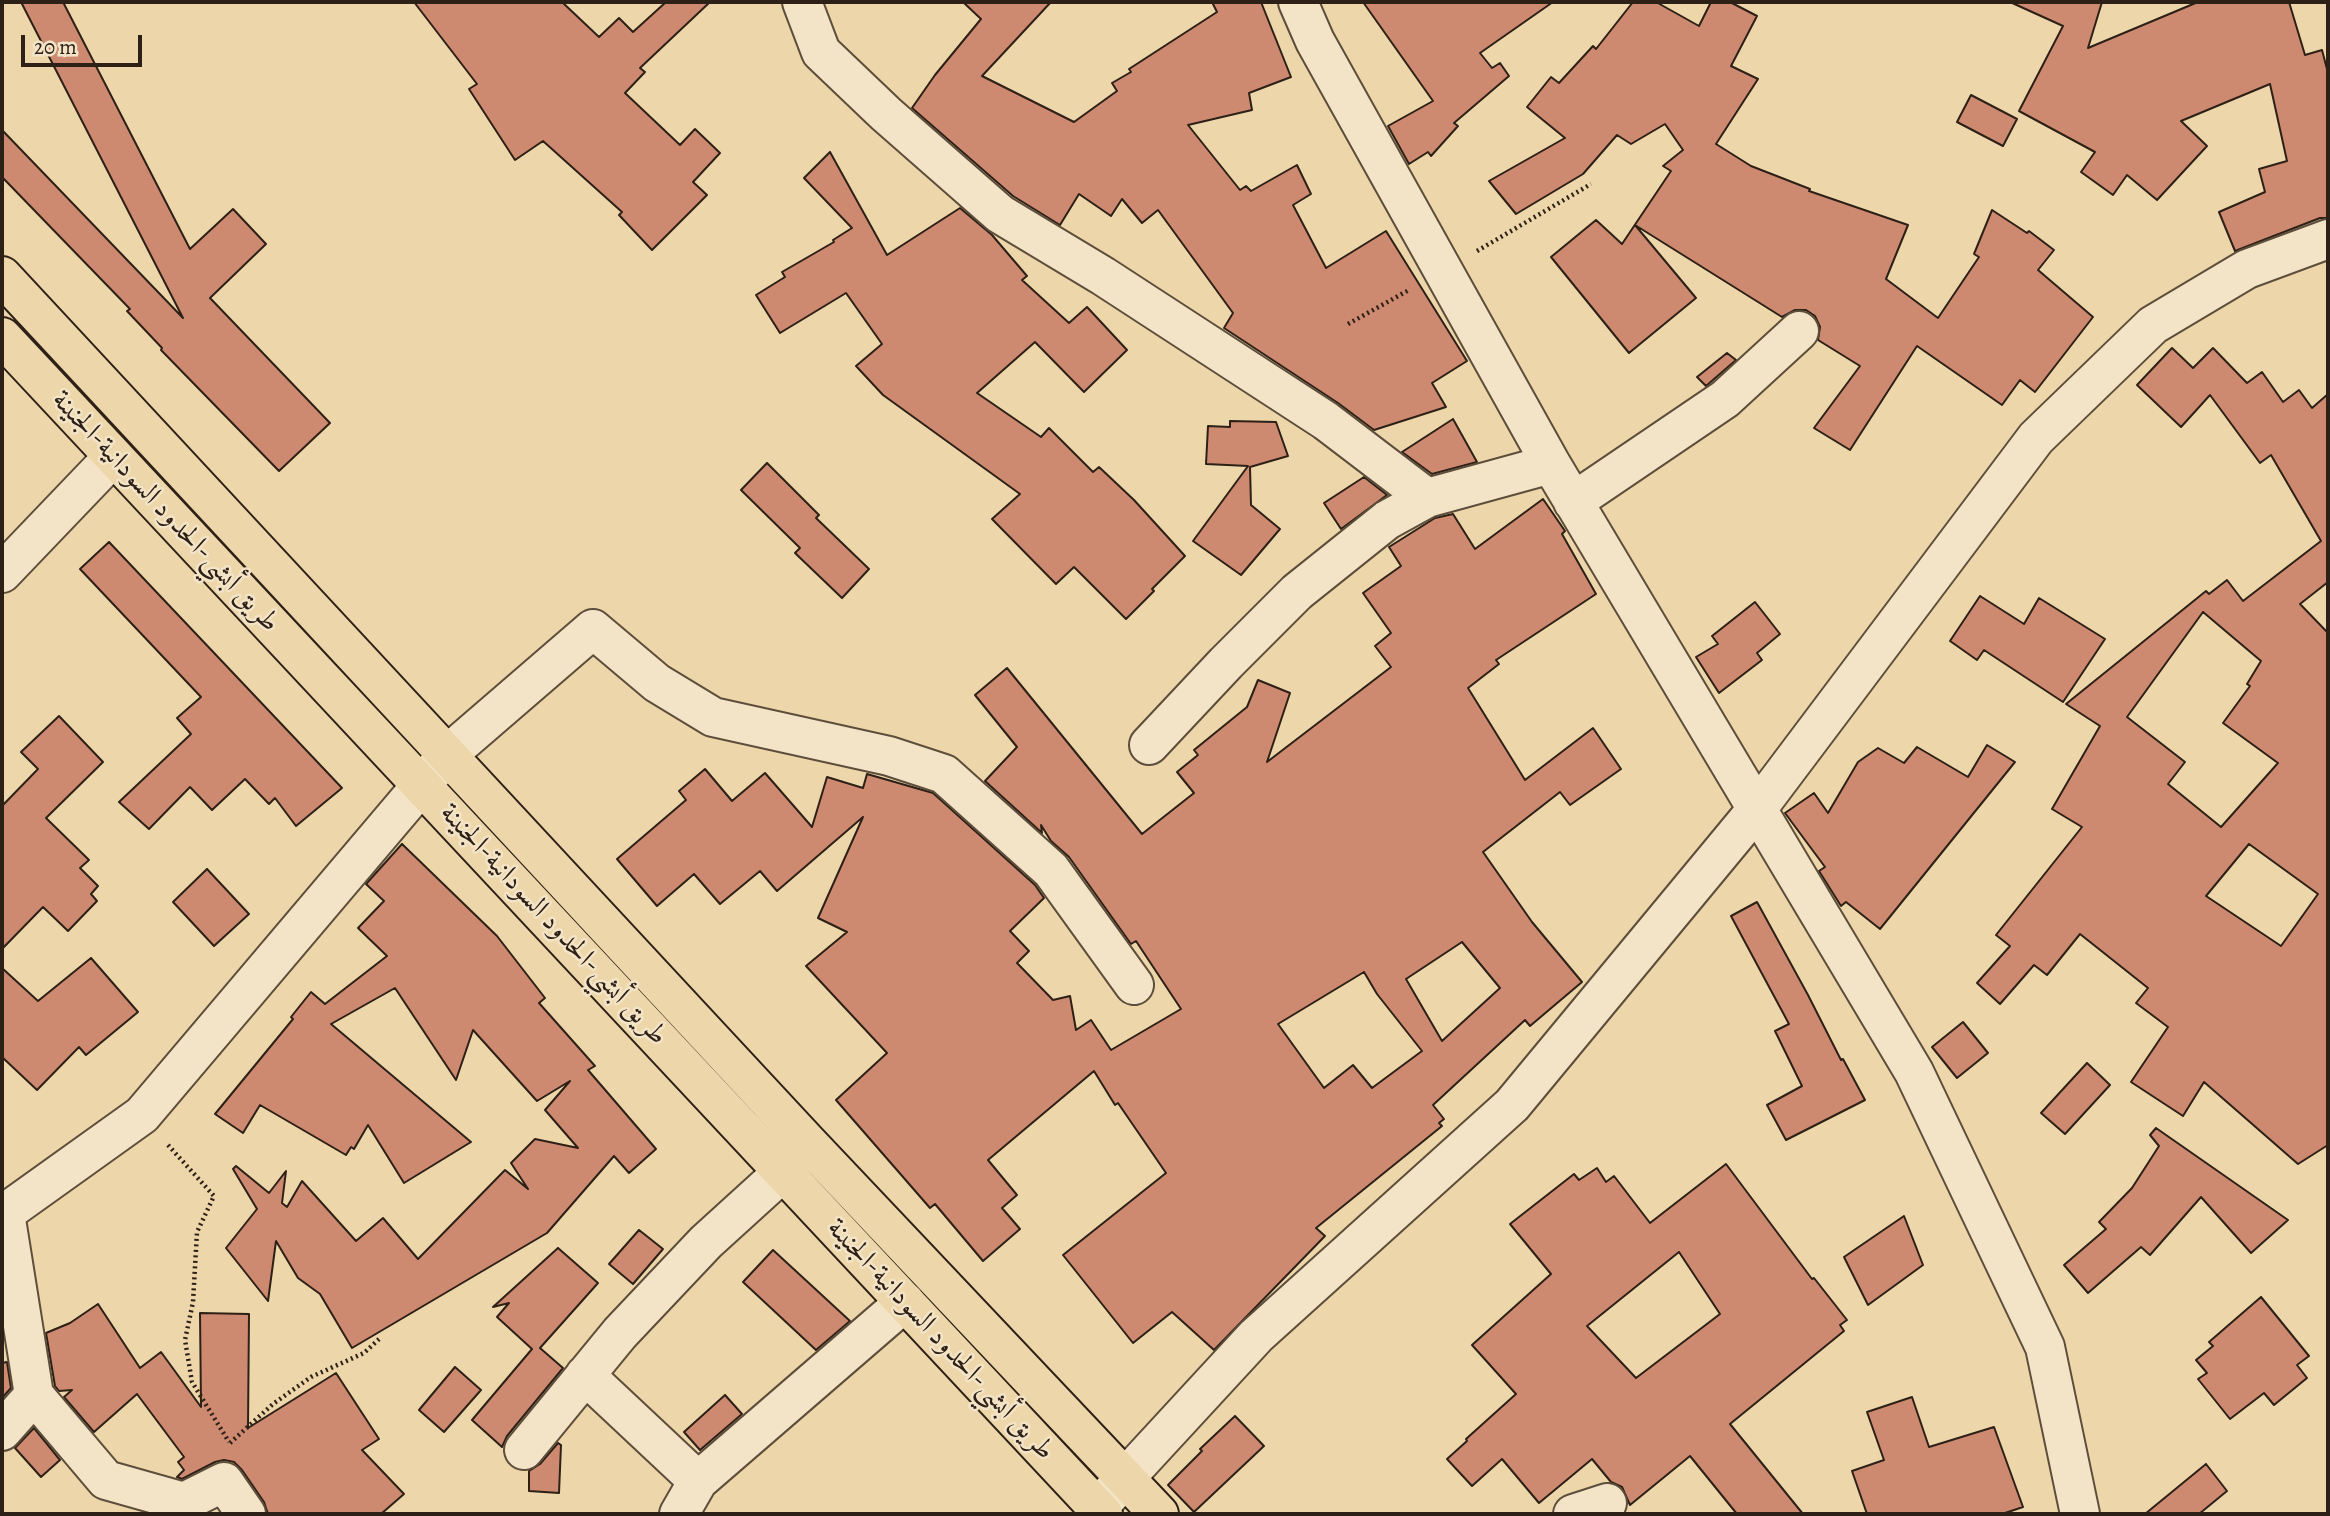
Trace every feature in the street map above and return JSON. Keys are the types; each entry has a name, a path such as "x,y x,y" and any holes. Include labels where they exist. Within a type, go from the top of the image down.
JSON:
{"highway":[{"path":"2,276 1159,1514"},
{"name":"طريق أبشي-الحدود السودانية-الجنينة","path":"2,337 1100,1511"}],"street":[{"path":"802,2 821,52 886,114 1000,214 1103,276 1326,421 1427,498"},
{"path":"1298,2 1315,41 1551,464 1914,1072 2045,1347 2080,1514"},
{"path":"1100,1511 1256,1336 1512,1105 1757,809 2036,438 2153,325 2247,269 2328,239"},
{"path":"1573,502 1725,399 1799,331"},
{"path":"2,573 113,457"},
{"path":"1149,745 1297,592 1387,520 1427,498 1551,464"},
{"path":"246,1514 225,1482 184,1502 106,1480 34,1395 3,1211 142,1115 447,754 593,629 657,683 713,717 889,756 944,774 1051,870 1134,985"},
{"path":"524,1450 620,1333 706,1242 783,1172"},
{"path":"679,1514 698,1481 905,1302"},
{"path":"585,1374 698,1481"},
{"path":"2,1431 34,1395"}],"path":[{"path":"142,1115 214,1196 197,1232 193,1302 185,1340 192,1382 230,1443 225,1482"},
{"path":"230,1443 273,1404 312,1377 364,1353 379,1339"}],"building":[{"path":"21,2 63,2 190,249 233,209 266,244 210,298 330,423 279,471 161,350 127,311 130,309 2,177 2,130 183,318"},
{"path":"414,2 562,2 599,37 619,18 633,32 666,2 710,2 640,68 645,72 625,93 680,145 695,129 720,153 693,182 707,195 652,250 619,215 622,212 543,141 515,160 469,89 477,84"},
{"path":"963,2 1051,2 982,76 1074,122 1117,91 1112,83 1131,72 1129,69 1217,12 1212,2 1261,2 1291,77 1249,93 1252,110 1188,125 1240,190 1246,186 1251,191 1297,165 1311,194 1293,205 1326,268 1386,231 1467,361 1432,383 1446,407 1374,430 1224,328 1233,313 1158,210 1142,223 1122,199 1111,216 1079,194 1060,225 1013,196 912,108 981,19"},
{"path":"1363,2 1553,2 1480,53 1492,68 1500,63 1509,76 1454,123 1458,126 1431,156 1428,152 1409,164 1388,126 1433,101"},
{"path":"1633,2 1656,2 1699,26 1711,2 1730,2 1757,16 1731,66 1758,79 1716,144 1751,166 1810,189 1809,191 1908,225 1886,279 1938,318 1979,257 1974,254 1992,210 2027,233 2029,231 2054,250 2038,270 2093,317 2035,392 2020,380 2002,405 1917,346 1850,450 1814,428 1860,366 1818,340 1820,327 1815,316 1806,310 1795,310 1782,317 1635,225 1696,298 1629,353 1551,257 1596,220 1622,244 1671,171 1663,166 1683,150 1665,124 1631,144 1617,135 1583,174 1516,214 1489,181 1565,138 1527,107 1551,77 1559,83 1593,46 1596,49"},
{"path":"2010,2 2102,2 2088,48 2198,2 2289,2 2305,55 2322,50 2328,73 2328,218 2320,218 2235,251 2219,212 2265,192 2259,169 2287,161 2270,84 2181,121 2207,146 2157,200 2127,175 2113,195 2081,172 2095,152 2019,111 2063,26"},
{"path":"1971,95 2017,119 2003,146 1957,122"},
{"path":"830,152 887,255 960,208 992,235 1027,276 1022,280 1069,323 1087,307 1127,350 1084,392 1035,342 977,393 1041,437 1049,428 1093,472 1099,467 1134,500 1185,556 1126,619 1074,567 1056,584 992,519 1020,494 883,395 856,366 882,344 846,293 780,333 756,295 785,277 782,272 834,242 833,240 852,228 804,178"},
{"path":"2172,348 2193,368 2213,348 2247,383 2262,372 2283,402 2299,390 2312,408 2328,394 2328,582 2300,604 2328,633 2328,1145 2298,1164 2204,1082 2183,1116 2131,1082 2168,1027 2136,1003 2148,988 2080,934 2047,975 2034,965 2000,1004 1977,983 2010,946 1996,935 2082,827 2052,809 2100,726 2066,704 2206,591 2209,594 2227,580 2243,601 2321,541 2271,455 2260,463 2210,395 2181,427 2137,385","holes":["2203,612 2261,661 2247,684 2250,686 2223,723 2278,763 2221,827 2168,784 2185,762 2127,717","2249,844 2318,894 2281,946 2206,896"]},
{"path":"1727,353 1736,360 1706,386 1697,377"},
{"path":"1453,419 1477,462 1432,474 1402,452"},
{"path":"1230,421 1276,422 1288,456 1250,467 1251,505 1280,529 1241,575 1193,541 1248,466 1206,464 1208,426 1230,427"},
{"path":"767,463 819,515 816,518 869,569 842,598 795,553 800,548 741,490"},
{"path":"1364,477 1387,495 1341,529 1324,503"},
{"path":"1543,499 1565,531 1562,534 1596,594 1496,660 1499,664 1468,688 1525,780 1593,728 1621,769 1570,805 1560,792 1483,852 1532,922 1582,982 1530,1026 1525,1020 1433,1105 1444,1119 1439,1123 1442,1126 1316,1228 1325,1236 1214,1350 1172,1312 1133,1343 1063,1255 1166,1173 1118,1103 1115,1105 1094,1071 988,1160 1017,1195 1002,1208 1020,1229 983,1261 935,1204 930,1208 836,1100 887,1053 806,966 847,932 818,918 863,817 777,891 760,871 720,904 694,874 657,906 617,859 686,800 679,791 705,769 732,801 765,773 812,827 827,777 863,788 867,774 933,793 1035,885 1044,898 1010,931 1029,951 1017,963 1053,1000 1070,996 1076,1030 1091,1020 1111,1050 1181,1009 1136,941 1131,944 1069,857 1051,841 1041,825 1042,833 985,781 1017,747 975,695 1007,668 1142,834 1194,793 1177,772 1198,755 1194,750 1247,707 1258,680 1290,693 1267,762 1391,667 1375,646 1391,633 1363,593 1401,566 1389,547 1435,518 1453,514 1475,549","holes":["1462,942 1500,988 1442,1041 1406,979","1364,972 1377,994 1422,1051 1372,1088 1353,1065 1324,1088 1278,1024"]},
{"path":"109,542 342,788 296,826 275,798 269,804 245,779 212,810 190,787 149,829 119,802 191,734 177,718 201,697 80,569"},
{"path":"1980,596 2024,624 2039,598 2105,639 2063,702 1984,650 1977,660 1950,641"},
{"path":"1755,602 1780,634 1757,653 1762,660 1719,693 1696,657 1718,644 1712,636"},
{"path":"59,716 103,762 46,818 89,860 80,868 98,886 91,894 97,901 68,931 43,907 2,949 2,806 38,769 21,752"},
{"path":"1987,745 2015,762 1880,929 1846,902 1841,906 1819,871 1825,867 1785,813 1814,793 1828,813 1858,762 1878,748 1904,763 1917,747 1968,777"},
{"path":"402,844 497,936 545,998 539,1003 595,1066 588,1070 656,1149 629,1173 614,1156 547,1233 352,1348 320,1294 298,1278 276,1241 268,1301 226,1248 257,1209 233,1169 236,1166 269,1193 286,1171 282,1203 287,1207 302,1181 356,1241 383,1218 418,1259 505,1170 528,1189 511,1163 535,1139 578,1148 545,1110 570,1081 537,1101 473,1030 456,1080 395,988 331,1024 471,1142 404,1183 368,1125 354,1149 351,1147 346,1155 260,1105 243,1133 215,1114 293,1019 291,1017 311,992 325,1004 387,956 358,928 384,901 366,884"},
{"path":"207,869 249,914 214,946 173,902"},
{"path":"1757,902 1865,1100 1786,1140 1767,1105 1802,1086 1775,1031 1789,1024 1731,916"},
{"path":"91,958 138,1012 86,1055 79,1047 37,1090 2,1057 2,968 38,1001"},
{"path":"1963,1022 1988,1053 1957,1078 1932,1047"},
{"path":"2087,1063 2110,1085 2065,1134 2041,1113"},
{"path":"2156,1128 2288,1220 2251,1253 2201,1197 2150,1255 2141,1247 2088,1293 2064,1265 2106,1229 2099,1222 2132,1188 2159,1146 2150,1135"},
{"path":"1726,1164 1812,1279 1814,1278 1847,1320 1840,1325 1844,1331 1730,1424 1803,1514 1737,1514 1690,1456 1630,1505 1622,1487 1611,1482 1592,1459 1539,1503 1502,1459 1472,1486 1447,1459 1516,1394 1472,1345 1551,1274 1510,1224 1574,1174 1579,1180 1597,1168 1606,1182 1614,1176 1650,1223","holes":["1679,1252 1720,1314 1636,1378 1587,1326"]},
{"path":"1904,1216 1923,1265 1868,1305 1844,1257"},
{"path":"639,1230 663,1249 633,1284 609,1264"},
{"path":"558,1248 598,1283 540,1348 563,1368 507,1436 502,1447 472,1420 532,1349 497,1317 509,1303 493,1307"},
{"path":"773,1250 850,1321 816,1350 743,1282"},
{"path":"2261,1297 2309,1356 2297,1365 2307,1378 2274,1405 2264,1393 2230,1419 2198,1379 2207,1373 2196,1360 2213,1346 2209,1342"},
{"path":"98,1304 140,1368 161,1352 201,1407 200,1313 249,1314 248,1428 336,1373 379,1439 362,1450 404,1494 381,1514 268,1514 264,1502 234,1462 215,1462 182,1479 177,1477 184,1470 178,1462 184,1457 137,1394 94,1432 64,1397 72,1390 59,1391 55,1386 46,1333 70,1323"},
{"path":"7,1362 11,1388 2,1398 2,1363"},
{"path":"455,1367 481,1390 444,1432 419,1410"},
{"path":"725,1395 742,1414 700,1450 684,1432"},
{"path":"1912,1397 1929,1447 1994,1427 2023,1507 2002,1514 1867,1514 1852,1471 1884,1460 1867,1412"},
{"path":"1235,1416 1264,1446 1194,1512 1168,1485 1202,1451 1200,1449"},
{"path":"34,1428 60,1460 41,1477 15,1448"},
{"path":"558,1443 561,1445 559,1493 529,1491 529,1471 540,1464"},
{"path":"2206,1464 2227,1491 2199,1514 2145,1514"}]}
